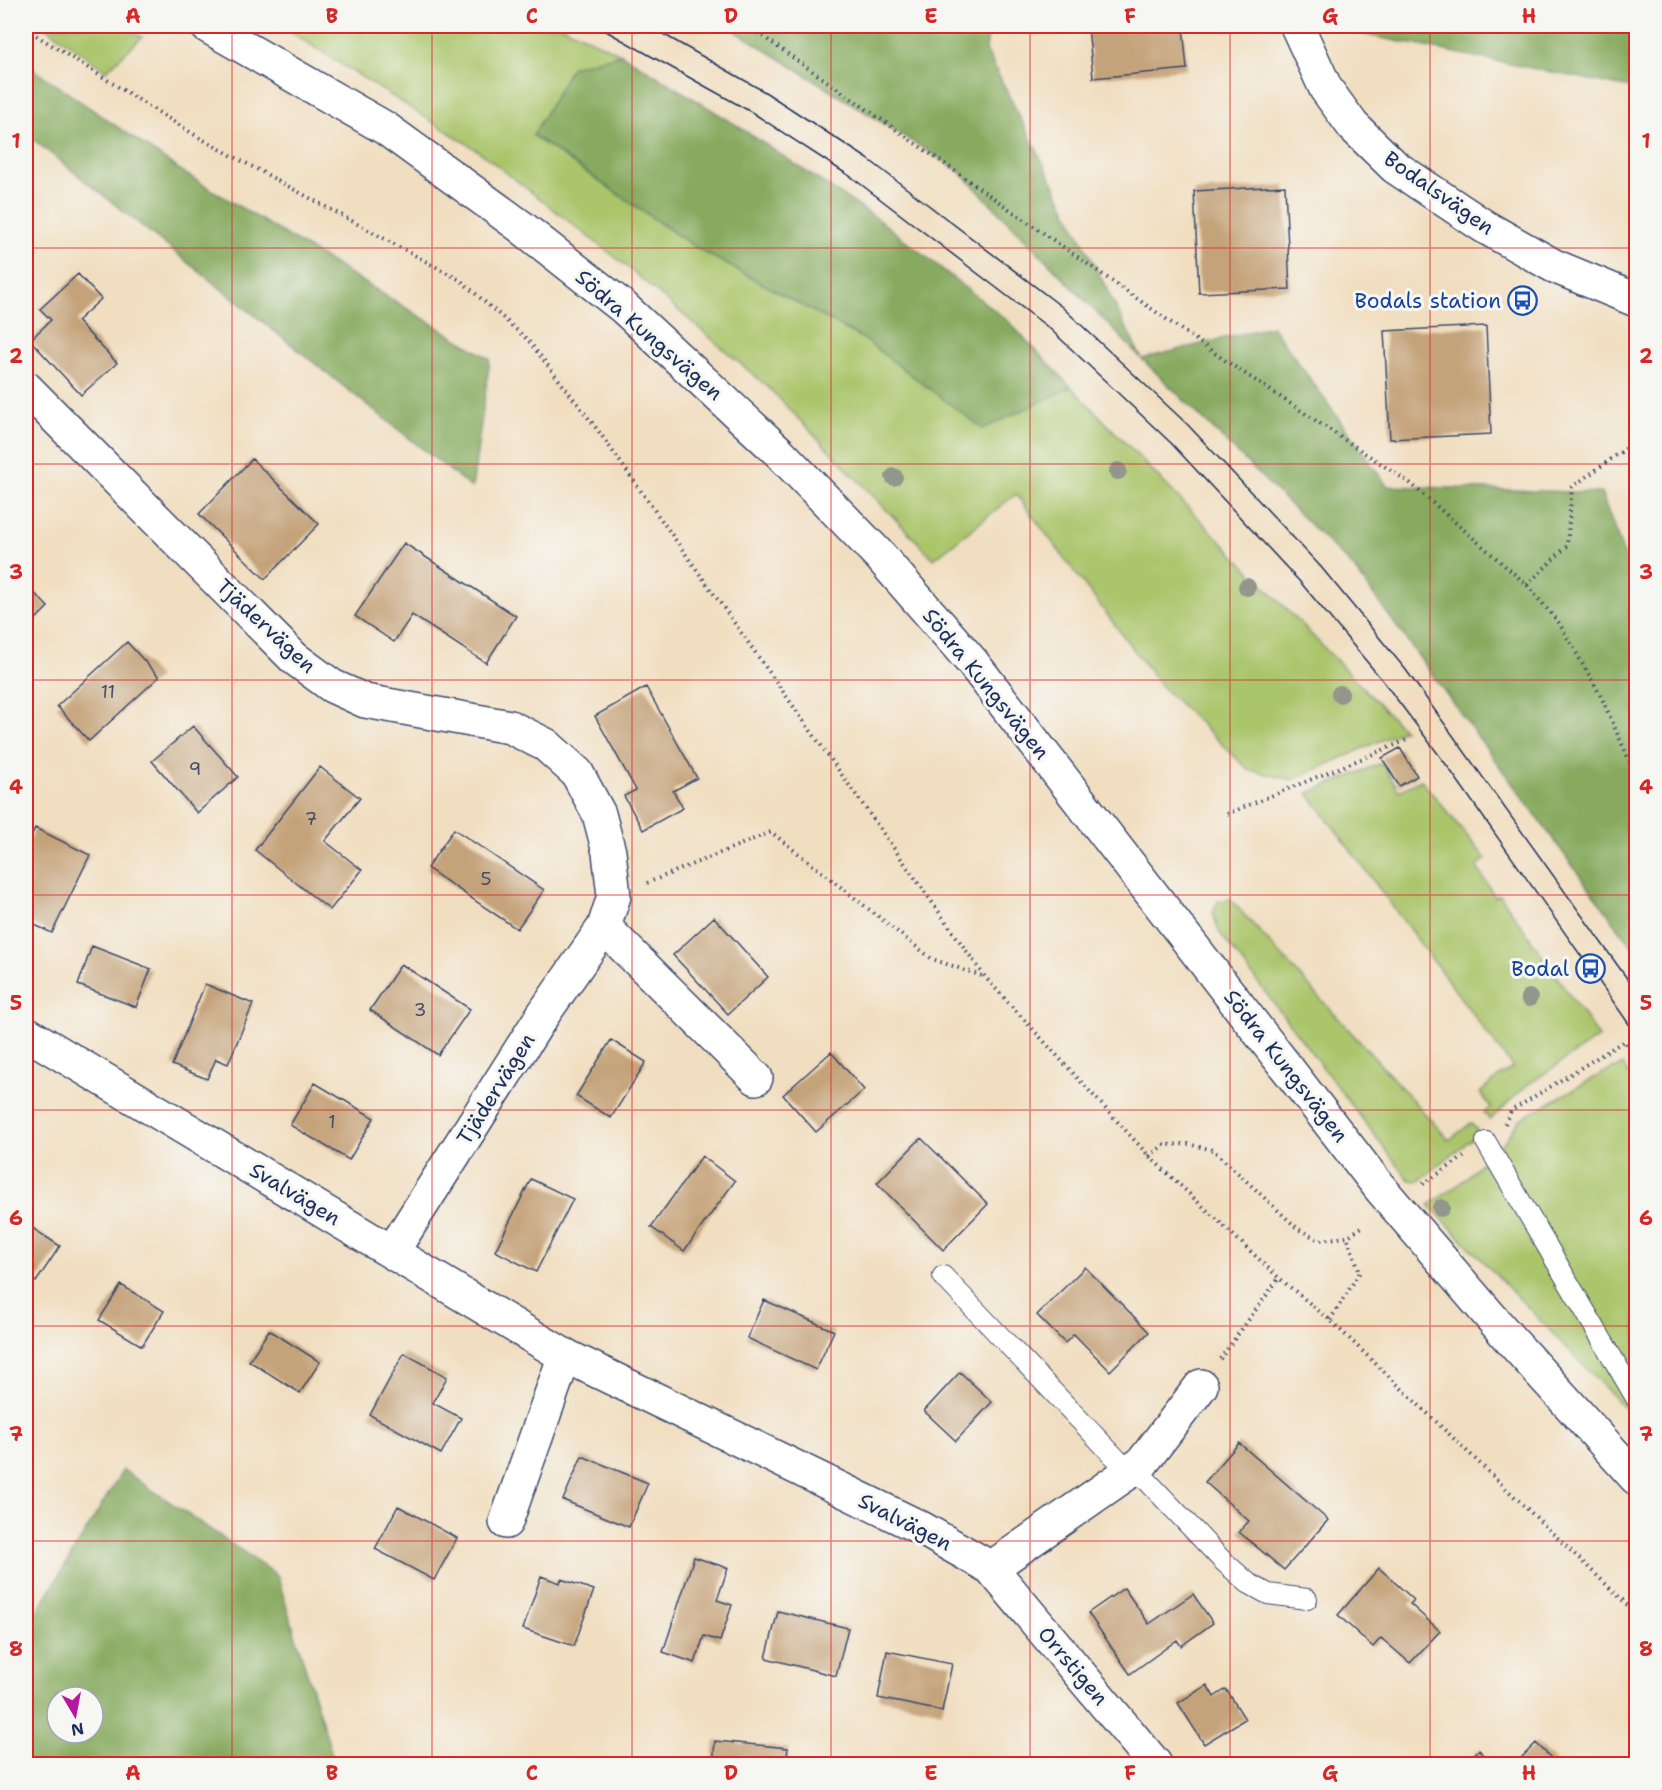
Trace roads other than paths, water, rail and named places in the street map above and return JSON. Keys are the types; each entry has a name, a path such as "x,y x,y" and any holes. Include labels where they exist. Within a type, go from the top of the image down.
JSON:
{"street":[{"name":"Södra Kungsvägen","path":"207,26 385,128 520,226 623,307 779,452 879,555 972,662 1380,1188 1508,1337 1636,1478"},
{"name":"Bodalsvägen","path":"1297,26 1326,89 1353,126 1395,167 1485,227 1554,266 1636,300"},
{"name":"Tjädervägen","path":"26,388 294,658 332,686 365,700 510,727 546,745 577,773 599,814 609,852 614,896 604,927 542,1016 392,1252"},
{"path":"604,927 756,1078"},
{"name":"Svalvägen","path":"26,1033 565,1356 921,1528 991,1568"},
{"path":"506,1522 565,1356"},
{"path":"991,1568 1143,1463 1201,1386"},
{"name":"Orrstigen","path":"991,1568 1155,1764"}],"lane":[{"path":"1486,1142 1636,1398"},
{"path":"943,1276 1133,1471 1242,1578 1268,1594 1307,1599"}],"tram line":[{"path":"597,26 753,113 854,179 1049,328 1171,443 1301,583 1383,681 1448,767 1636,1034"},
{"path":"649,26 765,92 868,159 1062,307 1187,424 1321,567 1406,670 1636,991"}],"place":[{"name":"Bodals station","path":"1522,301"},
{"name":"Bodal","path":"1590,969"}]}
